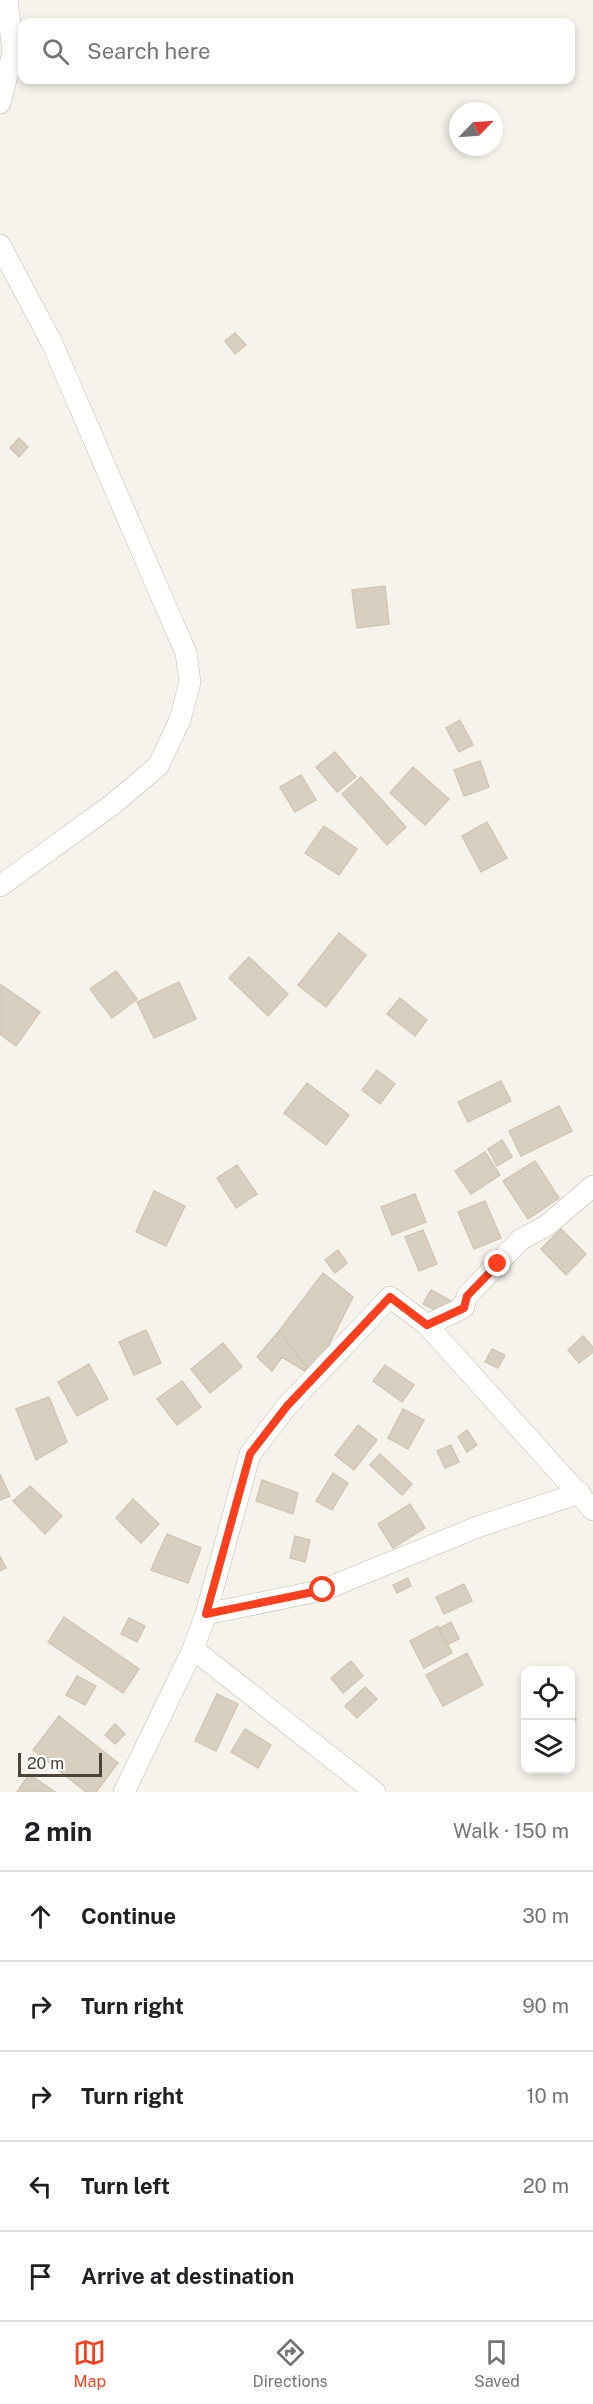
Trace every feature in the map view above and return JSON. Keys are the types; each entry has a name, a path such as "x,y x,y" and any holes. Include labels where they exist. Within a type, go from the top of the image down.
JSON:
{"street":[{"path":"0,103 13,52 7,0"},
{"path":"0,245 52,343 186,653 190,682 180,720 158,766 113,804 0,885"},
{"path":"427,1325 464,1308 467,1296 520,1240 546,1226 593,1186"},
{"path":"124,1792 193,1649 206,1614 250,1454 287,1406 390,1297 427,1325 586,1501 470,1530 323,1590 206,1614"},
{"path":"193,1649 375,1792"}],"building":[{"path":"235,333 246,345 235,354 225,341"},
{"path":"19,438 28,447 19,457 10,448"},
{"path":"385,586 389,624 357,628 352,590"},
{"path":"460,720 473,745 459,752 446,728"},
{"path":"335,752 356,777 337,792 316,767"},
{"path":"480,761 489,787 464,796 454,770"},
{"path":"413,767 449,799 425,825 390,793"},
{"path":"301,775 316,800 295,812 280,787"},
{"path":"361,777 406,827 387,845 342,794"},
{"path":"487,822 507,858 481,872 462,836"},
{"path":"324,826 357,849 339,875 305,853"},
{"path":"339,933 366,955 326,1007 298,985"},
{"path":"249,957 288,994 268,1016 229,978"},
{"path":"116,971 137,999 112,1018 90,989"},
{"path":"179,982 196,1019 154,1038 137,1002"},
{"path":"0,984 40,1012 16,1046 0,1034"},
{"path":"400,998 427,1020 415,1036 387,1014"},
{"path":"377,1070 395,1084 380,1104 362,1090"},
{"path":"501,1081 511,1101 468,1122 458,1102"},
{"path":"307,1083 349,1115 326,1145 284,1113"},
{"path":"559,1106 572,1131 521,1156 509,1131"},
{"path":"502,1140 512,1157 497,1166 488,1149"},
{"path":"485,1152 500,1175 471,1194 455,1171"},
{"path":"535,1161 559,1198 528,1219 503,1181"},
{"path":"237,1165 257,1194 236,1208 217,1178"},
{"path":"154,1191 185,1206 166,1246 136,1232"},
{"path":"415,1194 426,1222 392,1235 381,1207"},
{"path":"485,1201 501,1238 474,1249 458,1212"},
{"path":"561,1229 586,1254 566,1275 541,1249"},
{"path":"423,1230 437,1264 419,1271 405,1237"},
{"path":"338,1250 347,1263 335,1273 325,1260"},
{"path":"323,1273 353,1297 313,1376 279,1331"},
{"path":"431,1290 453,1302 446,1316 423,1304"},
{"path":"146,1330 161,1363 134,1375 119,1342"},
{"path":"279,1331 313,1376 282,1357 272,1371 257,1357"},
{"path":"583,1336 593,1347 593,1352 579,1363 568,1350"},
{"path":"223,1343 242,1367 210,1393 191,1369"},
{"path":"492,1349 505,1355 498,1368 485,1362"},
{"path":"89,1364 108,1399 77,1416 58,1382"},
{"path":"385,1365 414,1385 402,1402 373,1381"},
{"path":"182,1381 201,1407 177,1425 157,1399"},
{"path":"49,1397 67,1442 36,1460 16,1409"},
{"path":"403,1409 424,1420 408,1449 388,1438"},
{"path":"358,1425 377,1440 354,1470 335,1455"},
{"path":"467,1430 477,1445 467,1452 458,1437"},
{"path":"451,1445 459,1462 445,1468 437,1451"},
{"path":"380,1454 412,1484 402,1495 370,1465"},
{"path":"333,1473 348,1483 332,1510 316,1501"},
{"path":"0,1474 10,1496 0,1500"},
{"path":"262,1480 298,1493 293,1514 256,1501"},
{"path":"30,1486 62,1516 45,1534 13,1501"},
{"path":"133,1499 159,1524 141,1543 116,1518"},
{"path":"410,1504 425,1528 393,1548 378,1524"},
{"path":"167,1534 201,1548 188,1583 151,1570"},
{"path":"295,1536 310,1540 305,1562 290,1558"},
{"path":"0,1556 6,1568 0,1571"},
{"path":"408,1578 411,1586 397,1593 393,1585"},
{"path":"464,1584 472,1601 444,1614 436,1597"},
{"path":"64,1617 139,1669 123,1693 48,1642"},
{"path":"129,1618 145,1626 137,1642 121,1634"},
{"path":"451,1622 459,1639 446,1645 438,1629"},
{"path":"438,1626 452,1653 424,1668 410,1641"},
{"path":"467,1653 483,1685 443,1706 426,1675"},
{"path":"351,1661 363,1676 343,1693 331,1678"},
{"path":"77,1676 96,1686 85,1705 66,1695"},
{"path":"365,1687 377,1699 357,1718 345,1706"},
{"path":"217,1694 238,1704 216,1751 195,1741"},
{"path":"59,1716 118,1763 96,1792 86,1792 33,1750"},
{"path":"115,1724 125,1734 115,1744 105,1735"},
{"path":"245,1729 271,1745 258,1768 231,1752"},
{"path":"29,1774 55,1792 17,1792"}],"route":[{"path":"323,1590 206,1614 250,1454 287,1406 390,1297 427,1325 464,1308 467,1296 498,1264"}]}
